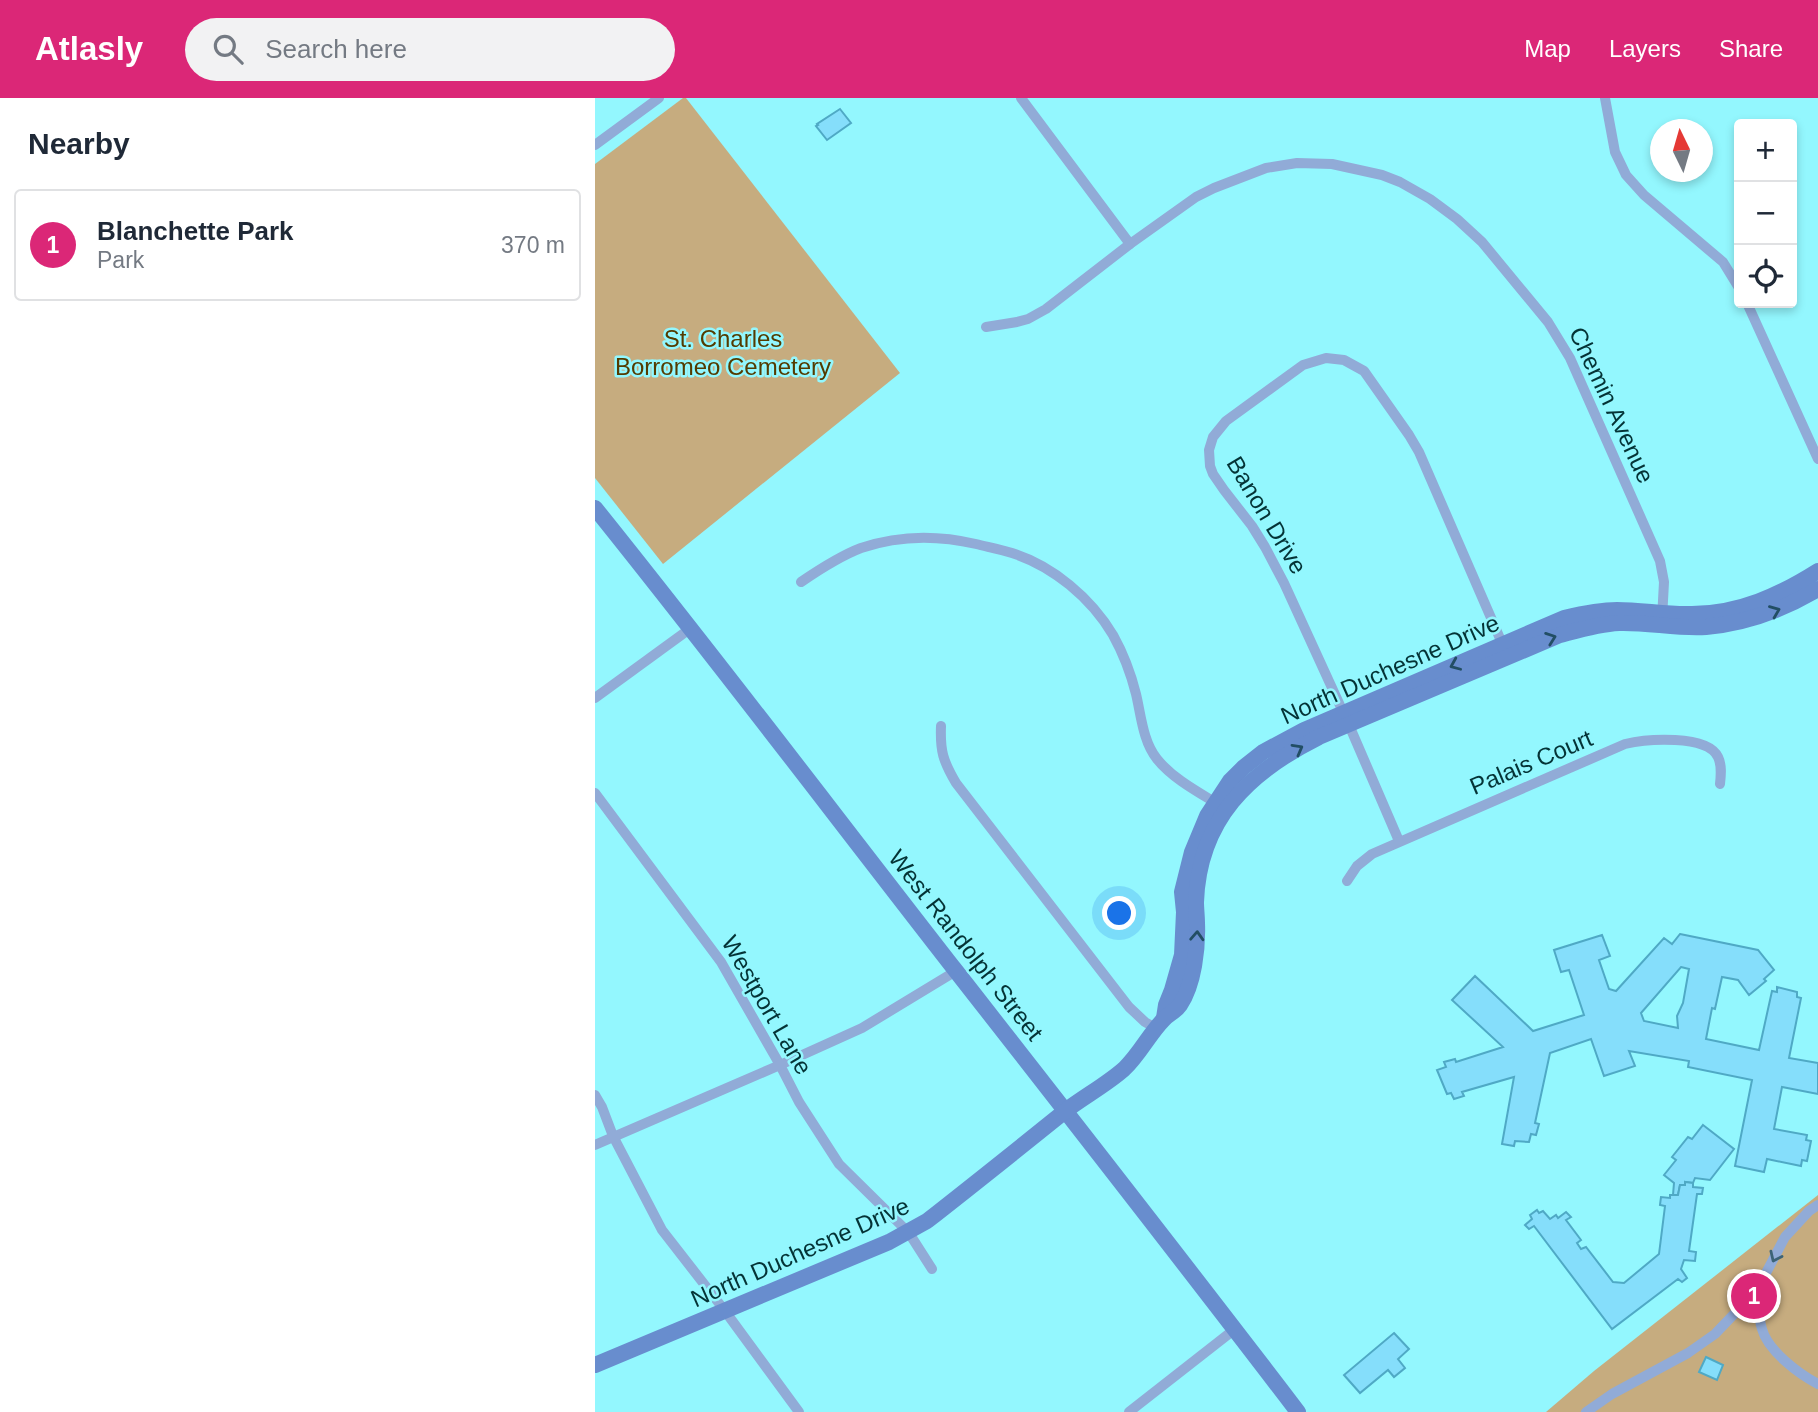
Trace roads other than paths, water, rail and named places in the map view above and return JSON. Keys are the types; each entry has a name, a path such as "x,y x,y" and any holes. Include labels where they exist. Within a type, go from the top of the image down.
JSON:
{"street":[{"path":"595,145 659,98"},
{"path":"1021,98 1130,244"},
{"path":"1605,98 1615,152 1626,175 1644,195 1723,262 1734,280"},
{"name":"Chemin Avenue","path":"986,327 1017,323 1046,309 1196,197 1250,173 1282,165 1332,164 1382,175 1400,182 1430,199 1482,242 1557,334 1660,561 1664,582 1662,619"},
{"path":"1749,308 1818,459"},
{"name":"Banon Drive","path":"1399,841 1276,567 1252,526 1213,474 1209,458 1213,437 1226,421 1310,362 1335,358 1364,371 1409,435 1427,469 1505,650"},
{"name":"West Randolph Street","path":"595,508 1067,1110 1299,1412"},
{"path":"801,582 834,561 860,549 903,538 953,539 1001,549 1032,561 1072,587 1104,623 1133,681 1145,734 1157,759 1221,806"},
{"name":"North Duchesne Drive","path":"595,1365 909,1233 927,1222 1067,1110 1125,1068 1182,1002 1197,944 1196,903 1202,864 1206,845 1221,806 1268,768 1300,747 1346,719 1409,701 1505,650 1599,625 1727,611 1747,606 1781,593 1818,571"},
{"name":"North Duchesne Drive","path":"1662,619 1703,627 1742,621 1783,608 1818,589"},
{"path":"595,698 691,628"},
{"path":"941,726 941,750 956,783 1129,1007 1145,1022 1161,1024"},
{"name":"Palais Court","path":"1347,881 1357,866 1372,854 1399,841 1625,744 1640,740 1674,740 1700,744 1712,750 1718,756 1722,772 1720,784"},
{"name":"Westport Lane","path":"595,793 721,962 799,1102 839,1164 909,1233 932,1269"},
{"path":"595,1145 862,1028 956,971"},
{"path":"595,1095 661,1230 799,1412"},
{"path":"1586,1412 1612,1394 1688,1353 1715,1334 1758,1290 1785,1237 1818,1205"},
{"path":"1758,1290 1761,1326 1767,1340 1784,1359 1818,1384"},
{"path":"1129,1412 1235,1329"}],"place":[{"name":"Blanchette Park","path":"1754,1296"}],"park label":[{"name":"St. Charles Borromeo Cemetery","path":"723,352"}]}
